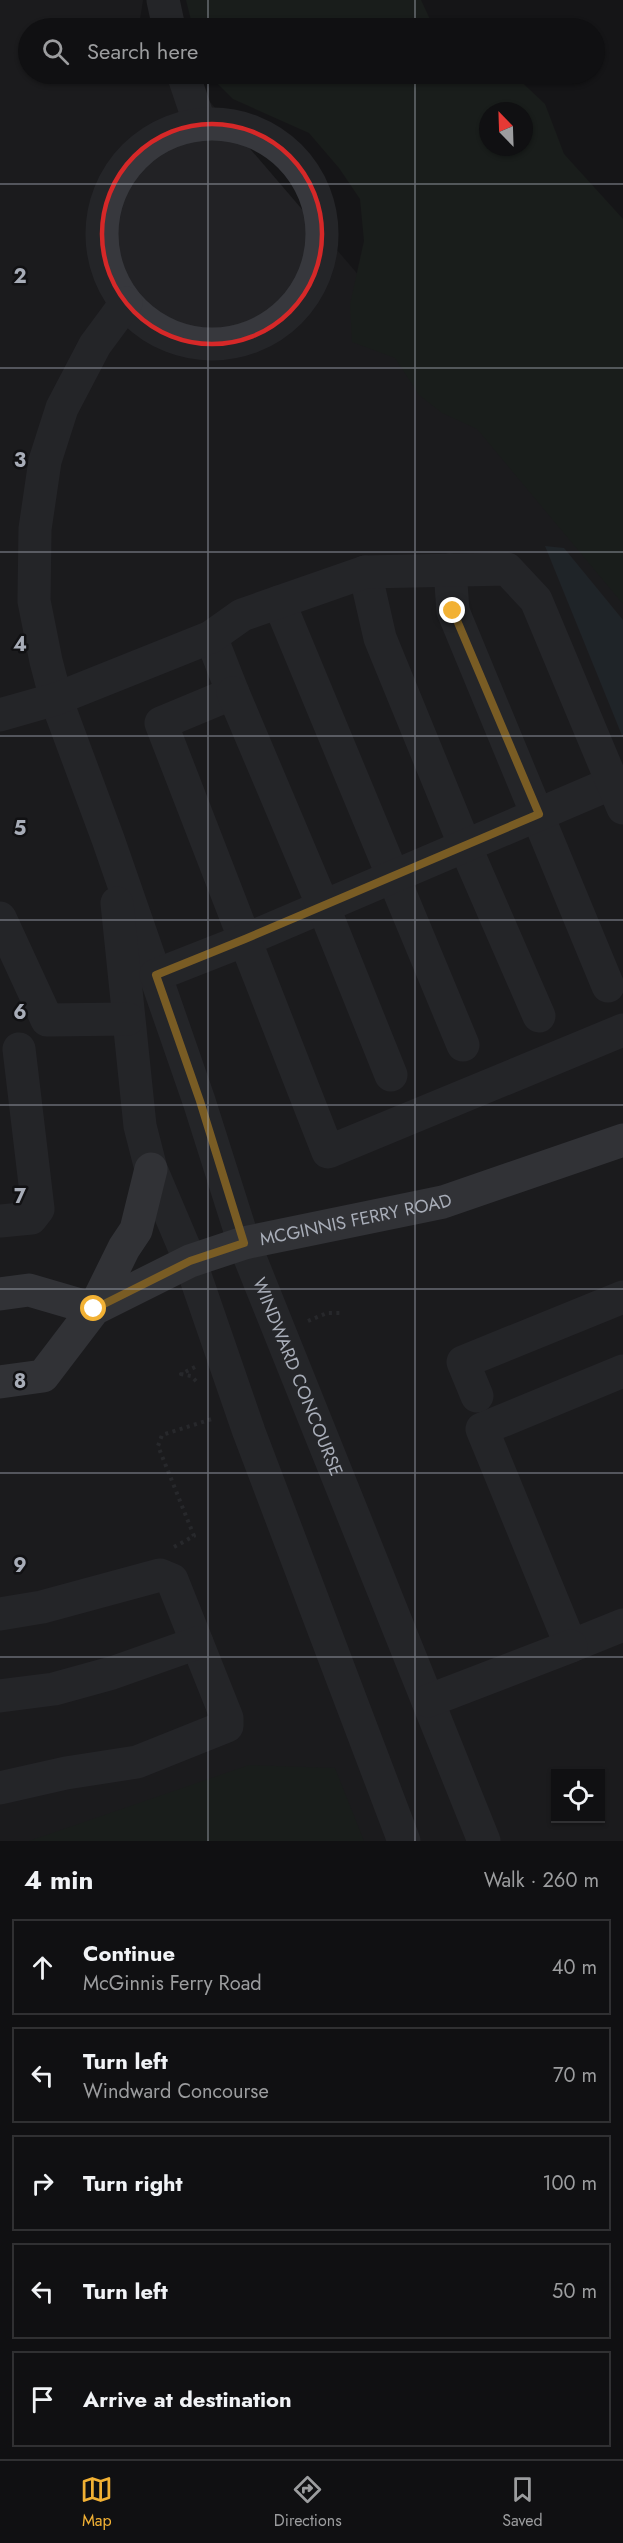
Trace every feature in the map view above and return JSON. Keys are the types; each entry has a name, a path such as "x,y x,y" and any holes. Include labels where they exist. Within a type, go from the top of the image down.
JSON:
{"main road":[{"name":"MCGINNIS FERRY ROAD","path":"0,1382 43,1376 94,1309 190,1261 244,1243 443,1202 623,1140"},
{"path":"0,1294 29,1290 94,1309 124,1248 136,1230 151,1169"}],"street":[{"path":"163,0 167,18"},
{"path":"186,84 200,124"},
{"path":"200,124 238,126 273,141 300,168 318,201 322,238 314,276 294,308 264,331 228,343 190,342 154,328 126,303 109,274 101,242 104,208 117,177 139,151 167,133 200,124"},
{"name":"WINDWARD CONCOURSE","path":"126,303 95,345 62,408 45,460 35,530 34,601 56,699 200,1101 244,1243 484,1841"},
{"path":"0,715 56,699 211,637 242,615 365,572 507,569 536,600 618,795 539,814 156,975"},
{"path":"450,570 453,611 539,814 608,986"},
{"path":"365,572 380,638 465,846 539,1016"},
{"path":"279,602 391,877 463,1045"},
{"path":"211,637 391,1076"},
{"path":"233,693 160,723 328,1152 623,1030"},
{"name":"WINDWARD CONCOURSE","path":"108,839 140,1126 151,1169 190,1261 249,1432 404,1841"},
{"path":"0,918 47,1020"},
{"path":"0,1221 31,1218 38,1209 10,1051 47,1020 128,1019"},
{"path":"477,1396 463,1362 623,1297"},
{"path":"571,1646 482,1429 623,1371"},
{"path":"0,1614 42,1607 160,1575 172,1580 227,1718 227,1726 137,1762 66,1773 0,1788"},
{"path":"428,1701 623,1626"},
{"path":"0,1696 54,1689 112,1673 197,1643"}],"highlighted area":[{"path":"200,124 238,126 273,141 301,168 318,201 322,239 314,276 294,308 264,331 228,343 190,342 154,328 126,303 109,274 101,242 104,208 117,177 139,151 167,133"}],"shaded area":[{"path":"0,0 143,0 140,18 18,18 18,84 195,84 475,411 623,596 623,1841 0,1841"},
{"path":"186,0 421,0 429,18 190,18"},
{"path":"218,84 524,84 545,104 564,154 623,219 623,604 477,429 442,413 419,395 395,358 352,342 350,304 364,241 360,199 339,168 309,133 233,99"},
{"path":"545,546 564,548 623,620 623,738"},
{"path":"249,1765 335,1768 364,1841 29,1841"}],"route":[{"path":"94,1309 190,1261 244,1243 200,1101 156,975 539,814 453,611"}]}
